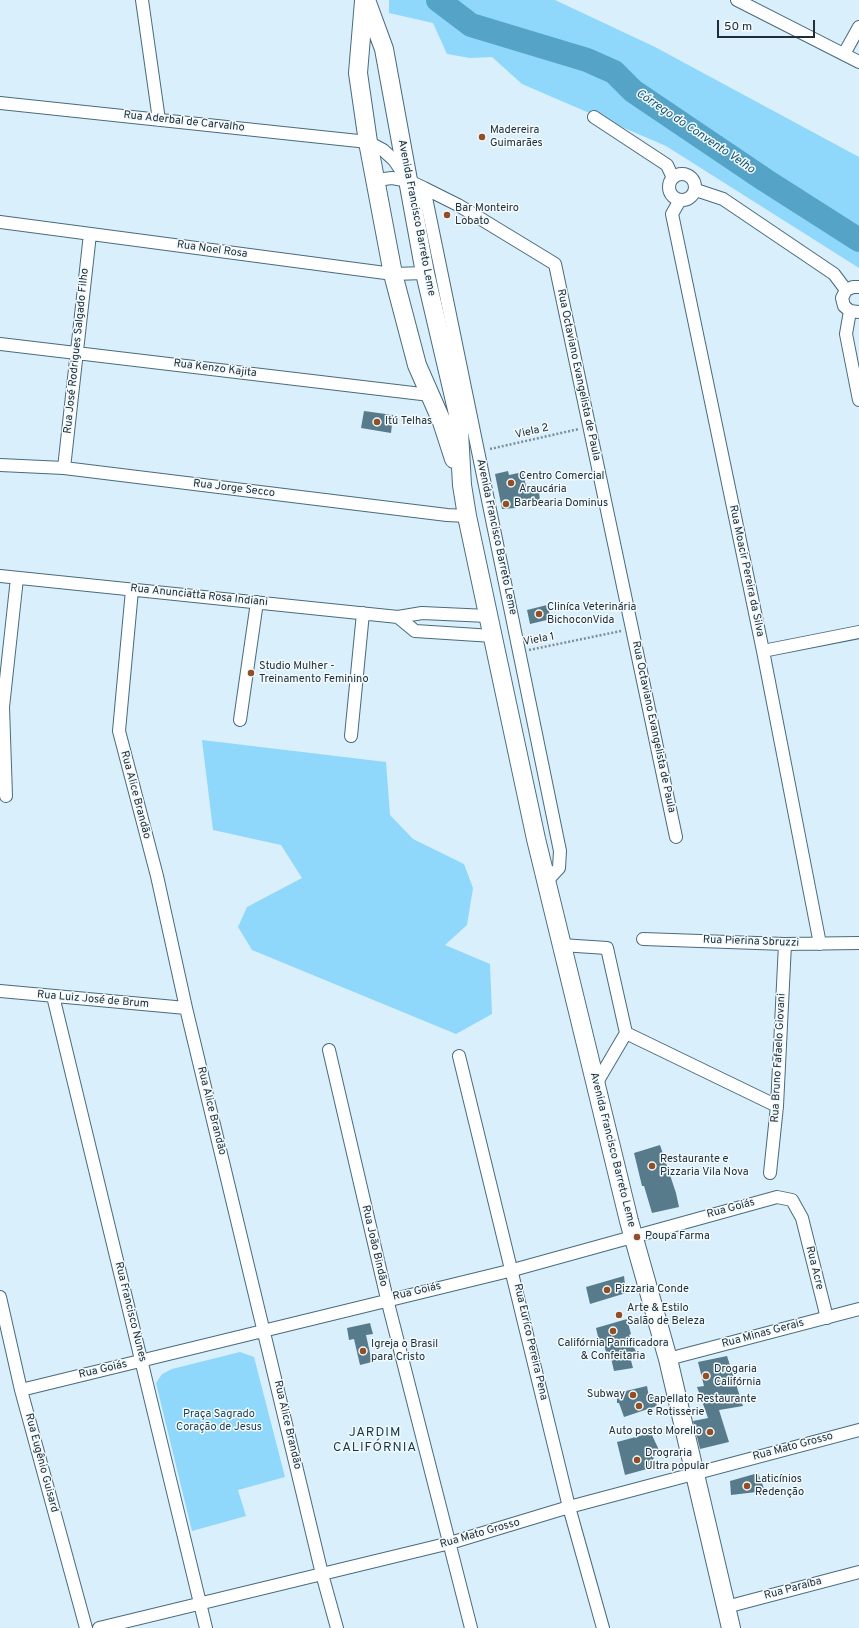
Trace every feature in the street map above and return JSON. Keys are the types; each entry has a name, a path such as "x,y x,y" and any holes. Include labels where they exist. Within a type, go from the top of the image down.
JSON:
{"main road":[{"name":"Avenida Francisco Barreto Leme","path":"365,0 358,73 368,142 393,274 417,365 442,422 462,485 488,616 546,882 633,1236 668,1359 731,1628"},
{"name":"Avenida Francisco Barreto Leme","path":"365,0 384,49 417,185 425,273 458,414 462,485"}],"street":[{"path":"142,0 159,120"},
{"path":"737,0 859,62"},
{"path":"844,54 859,27"},
{"name":"Rua Aderbal de Carvalho","path":"0,102 368,142"},
{"path":"594,118 667,165 672,178"},
{"path":"368,142 383,150 417,185"},
{"path":"678,174 685,174 692,177 696,190 692,196 686,200 680,200 673,197 669,184 672,178 678,174"},
{"path":"376,180 392,178 417,185"},
{"name":"Rua Octaviano Evangelista de Paula","path":"417,185 458,205 555,264 676,837"},
{"name":"Avenida Francisco Barreto Leme","path":"417,185 478,452 560,852 559,868 546,882"},
{"path":"696,190 723,199 834,274 846,290"},
{"name":"Rua Moacir Pereira da Silva","path":"680,200 672,214 763,651 820,944"},
{"name":"Rua Noel Rosa","path":"0,222 393,274 425,273"},
{"name":"Rua José Rodrigues Salgado Filho","path":"64,468 90,234"},
{"path":"859,287 853,286 846,290 842,298 844,306 854,312 846,334 859,400"},
{"name":"Rua Kenzo Kajita","path":"0,344 430,395"},
{"name":"Rua Jorge Secco","path":"0,465 64,468 440,514 468,516"},
{"name":"Rua Anunciatta Rosa Indiani","path":"0,576 398,617 422,613 488,616"},
{"path":"6,796 3,707 17,578"},
{"name":"Rua Alice Brandão","path":"132,590 119,731 157,876 186,1008 322,1574 337,1628"},
{"path":"240,720 257,602"},
{"path":"351,736 363,613"},
{"path":"398,617 415,631 493,636"},
{"path":"763,651 859,632"},
{"name":"Rua Pierina Sbruzzi","path":"643,939 785,944 859,943"},
{"name":"Rua Bruno Fafaelo Giovani","path":"770,1173 777,1106 785,944"},
{"path":"561,945 608,948 626,1033 596,1084"},
{"name":"Rua Luiz José de Brum","path":"0,991 186,1008"},
{"name":"Rua Francisco Nunes","path":"53,996 206,1628"},
{"path":"626,1033 777,1106"},
{"name":"Rua João Bindão","path":"329,1050 387,1299 471,1628"},
{"name":"Rua Euríco Pereira Pena","path":"459,1056 569,1507 603,1628"},
{"name":"Rua Goiás","path":"21,1390 387,1299 512,1270 777,1197 792,1200 802,1218"},
{"name":"Rua Acre","path":"802,1218 827,1318"},
{"name":"Rua Eugênio Guisard","path":"0,1297 21,1390 86,1628"},
{"name":"Rua Minas Gerais","path":"668,1359 859,1310"},
{"name":"Rua Mato Grosso","path":"99,1628 450,1543 569,1507 859,1430"},
{"name":"Rua Paraíba","path":"726,1607 859,1572"}],"path":[{"name":"Viela 2","path":"478,452 589,427"},
{"name":"Viela 1","path":"519,652 632,629"}],"green space":[{"path":"389,0 555,0 655,47 859,157 859,268 666,146 522,84 492,57 470,58 447,54 433,23 389,13"},
{"path":"202,740 386,762 390,815 413,839 464,864 473,888 467,925 445,945 490,964 492,1014 456,1034 252,950 238,927 247,907 302,878 281,845 213,830"},
{"name":"Praça Sagrado Coração de Jesus","path":"240,1352 254,1357 285,1477 238,1490 246,1516 192,1531 156,1383 162,1374 172,1369"}],"building":[{"name":"Itú Telhas","path":"364,411 393,415 391,433 361,428"},
{"name":"Centro Comercial Araucária","path":"508,471 509,475 523,472 527,491 539,492 540,501 514,505 516,508 502,509 495,474"},
{"name":"Cliníca Veterinária BichoconVida","path":"547,605 551,619 530,624 527,610"},
{"path":"660,1145 676,1193 679,1207 652,1213 644,1186 642,1186 634,1153"},
{"name":"Pizzaria Conde","path":"624,1276 626,1293 590,1304 586,1287"},
{"path":"627,1319 631,1334 629,1335 636,1352 629,1353 633,1368 614,1371 611,1358 608,1359 603,1341 599,1341 596,1328"},
{"name":"Igreja o Brasil para Cristo","path":"370,1323 373,1334 366,1335 372,1362 360,1365 354,1339 349,1340 347,1328"},
{"path":"727,1356 743,1406 719,1410 729,1442 700,1449 693,1421 708,1418 697,1387 704,1386 698,1362"},
{"path":"647,1386 649,1397 654,1395 657,1406 624,1417 619,1403 617,1403 617,1393"},
{"name":"Drograria Ultra popular","path":"651,1433 659,1450 647,1469 625,1475 617,1442"},
{"name":"Laticínios Redenção","path":"758,1473 765,1491 731,1495 730,1481"}],"waterway":[{"name":"Córrego do Convento Velho","path":"438,0 471,25 587,60 614,72 633,91 765,180 859,240"}],"place":[{"name":"Madereira Guimarães","path":"482,137"},
{"name":"Bar Monteiro Lobato","path":"447,215"},
{"name":"Itú Telhas","path":"377,422"},
{"name":"Centro Comercial Araucária","path":"511,483"},
{"name":"Barbearia Dominus","path":"506,504"},
{"name":"Cliníca Veterinária BichoconVida","path":"539,614"},
{"name":"Studio Mulher - Treinamento Feminino","path":"251,673"},
{"name":"Restaurante e Pizzaria Vila Nova","path":"652,1166"},
{"name":"Poupa Farma","path":"637,1237"},
{"name":"Pizzaria Conde","path":"607,1290"},
{"name":"Arte & Estilo Salão de Beleza","path":"619,1315"},
{"name":"Califórnia Panificadora & Confeitaria","path":"613,1331"},
{"name":"Igreja o Brasil para Cristo","path":"363,1351"},
{"name":"Drogaria Califórnia","path":"706,1376"},
{"name":"Subway","path":"633,1395"},
{"name":"Capellato Restaurante e Rotisserie","path":"639,1406"},
{"name":"Auto posto Morello","path":"710,1432"},
{"name":"Drograria Ultra popular","path":"637,1460"},
{"name":"Laticínios Redenção","path":"747,1486"}],"district":[{"name":"JARDIM CALIFÓRNIA","path":"375,1440"}]}
